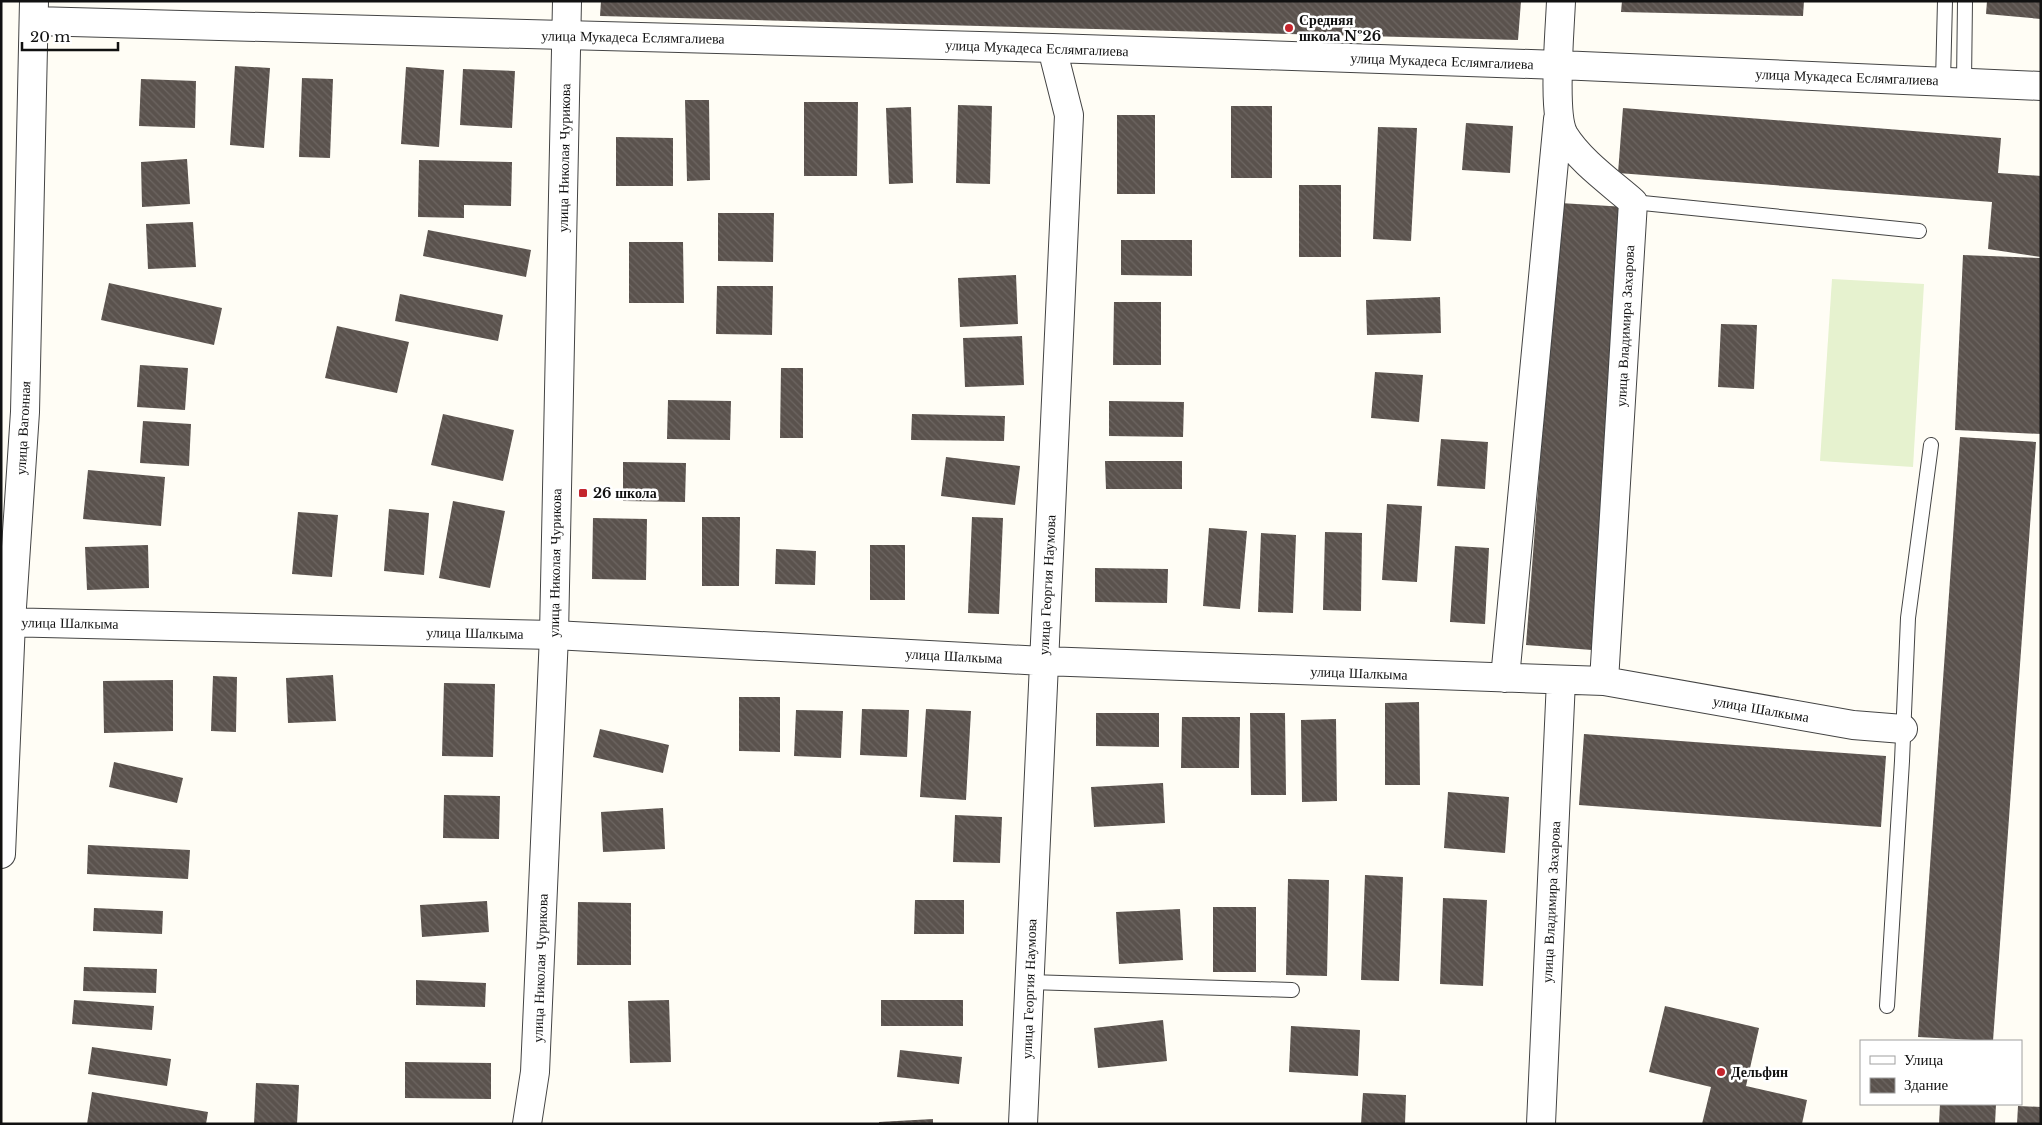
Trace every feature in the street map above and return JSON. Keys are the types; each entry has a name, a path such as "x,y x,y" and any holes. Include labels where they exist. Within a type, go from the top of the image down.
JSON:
{"street":[{"name":"улица Николая Чурикова","path":"527,1124 535,1072 554,636 567,1"},
{"path":"1505,678 1559,112 1561,1"},
{"name":"улица Мукадеса Еслямгалиева","path":"34,11 566,36 1052,48 1559,65 2041,86"},
{"name":"улица Вагонная","path":"1,854 6,622 25,412 34,11"},
{"name":"улица Георгия Наумова","path":"1023,1124 1069,115 1052,48"},
{"path":"1559,112 1563,133 1574,149 1633,202"},
{"name":"улица Владимира Захарова","path":"1604,682 1633,202"},
{"name":"улица Шалкыма","path":"6,622 554,636 1043,662 1604,682 1853,725 1903,729"},
{"name":"улица Владимира Захарова","path":"1541,1124 1561,680"}],"lane":[{"path":"1945,1 1953,82"},
{"path":"1953,82 1965,1"},
{"path":"1633,202 1919,231"},
{"path":"1887,1006 1908,618 1931,445"},
{"path":"1029,982 1292,990"}],"green space":[{"path":"1832,279 1924,284 1913,467 1820,461"}],"building":[{"name":"Средняя школа №26","path":"601,1 1521,1 1518,40 600,16"},
{"path":"1622,1 1804,1 1803,16 1621,12"},
{"path":"1987,1 2041,1 2041,19 1986,14"},
{"path":"235,66 270,68 264,148 230,145"},
{"path":"406,67 444,70 439,147 401,144"},
{"path":"463,69 515,71 512,128 460,125"},
{"path":"302,78 333,79 330,158 299,157"},
{"path":"141,79 196,81 195,128 139,126"},
{"path":"685,100 709,100 710,180 687,181"},
{"path":"804,102 858,102 857,176 804,176"},
{"path":"958,105 992,106 990,184 956,183"},
{"path":"1231,106 1272,106 1272,178 1231,178"},
{"path":"911,107 913,183 889,184 886,108"},
{"path":"1623,108 2001,138 1998,173 2041,176 2041,257 1988,249 1992,202 1618,173"},
{"path":"1117,115 1155,115 1155,194 1117,194"},
{"path":"1466,123 1513,126 1510,173 1462,170"},
{"path":"1378,127 1417,128 1411,241 1373,239"},
{"path":"616,137 673,138 673,186 616,186"},
{"path":"187,159 190,204 142,207 141,162"},
{"path":"419,160 512,162 511,206 464,205 464,218 418,217"},
{"path":"1299,185 1341,185 1341,257 1299,257"},
{"path":"1560,203 1626,207 1592,650 1526,645"},
{"path":"718,213 774,213 773,262 718,261"},
{"path":"193,222 196,267 148,269 146,224"},
{"path":"428,230 531,250 526,277 423,256"},
{"path":"1121,240 1192,240 1192,276 1121,275"},
{"path":"629,242 683,242 684,303 629,303"},
{"path":"1963,255 2041,258 2041,434 1955,430"},
{"path":"1016,275 1018,324 960,327 958,278"},
{"path":"109,283 222,308 214,345 101,320"},
{"path":"717,286 773,286 772,335 716,334"},
{"path":"400,294 503,315 498,341 395,321"},
{"path":"1440,297 1441,333 1367,335 1366,300"},
{"path":"1114,302 1161,302 1161,365 1113,365"},
{"path":"1721,324 1757,325 1754,389 1718,387"},
{"path":"337,326 409,342 397,393 325,378"},
{"path":"1022,336 1024,385 965,387 963,338"},
{"path":"140,365 188,368 185,410 137,407"},
{"path":"781,368 803,368 803,438 780,438"},
{"path":"1375,372 1423,375 1419,422 1371,418"},
{"path":"668,400 731,401 730,440 667,439"},
{"path":"1109,401 1184,402 1183,437 1109,436"},
{"path":"443,414 514,430 503,481 431,465"},
{"path":"912,414 1005,416 1004,441 911,440"},
{"path":"143,421 191,424 189,466 140,463"},
{"path":"1960,437 2036,442 1993,1040 1918,1037"},
{"path":"1441,439 1488,442 1485,489 1437,486"},
{"path":"946,457 1020,466 1015,505 941,496"},
{"path":"1105,461 1182,461 1182,489 1106,489"},
{"path":"623,462 686,463 685,502 623,501"},
{"path":"88,470 165,477 161,526 83,519"},
{"path":"453,501 505,511 490,588 439,578"},
{"path":"1387,504 1422,506 1417,582 1382,580"},
{"path":"389,509 429,513 424,575 384,571"},
{"path":"298,512 338,515 332,577 292,574"},
{"path":"702,517 740,517 739,586 702,586"},
{"path":"972,517 1003,518 999,614 968,613"},
{"path":"593,518 647,519 646,580 592,579"},
{"path":"1209,528 1247,531 1240,609 1203,606"},
{"path":"1325,532 1362,533 1361,611 1323,610"},
{"path":"1261,533 1296,535 1293,613 1258,612"},
{"path":"148,545 149,588 87,590 85,547"},
{"path":"870,545 905,545 905,600 870,600"},
{"path":"1455,546 1489,548 1485,624 1450,622"},
{"path":"776,549 816,551 815,585 775,584"},
{"path":"1095,568 1168,569 1167,603 1095,602"},
{"path":"333,675 336,721 288,723 286,678"},
{"path":"213,676 237,677 236,732 211,731"},
{"path":"173,680 173,731 104,733 103,681"},
{"path":"444,683 495,684 493,757 442,756"},
{"path":"739,697 780,697 780,752 739,751"},
{"path":"1419,702 1420,785 1385,785 1385,703"},
{"path":"862,709 909,710 907,757 860,755"},
{"path":"926,709 971,711 966,800 920,797"},
{"path":"796,710 843,711 841,758 794,756"},
{"path":"1096,713 1159,713 1159,747 1096,746"},
{"path":"1250,713 1285,713 1286,795 1251,795"},
{"path":"1182,717 1240,717 1239,768 1181,768"},
{"path":"1336,719 1337,801 1302,802 1301,720"},
{"path":"600,729 669,745 663,773 593,757"},
{"path":"1584,734 1886,756 1881,827 1579,805"},
{"path":"114,762 183,778 177,803 109,787"},
{"path":"1163,783 1165,823 1094,827 1091,787"},
{"path":"1448,792 1509,797 1505,853 1444,848"},
{"path":"444,795 500,796 499,839 443,838"},
{"path":"663,808 665,849 603,852 601,812"},
{"path":"955,815 1002,817 1000,863 953,862"},
{"path":"88,845 190,850 188,879 87,874"},
{"path":"1365,875 1403,877 1399,981 1361,980"},
{"path":"1288,879 1329,880 1327,976 1286,975"},
{"path":"1443,898 1487,900 1483,986 1440,984"},
{"path":"915,900 964,900 964,934 914,934"},
{"path":"487,901 489,932 422,937 420,905"},
{"path":"578,902 631,903 631,965 577,965"},
{"path":"1213,907 1256,907 1256,972 1213,972"},
{"path":"94,908 163,911 162,934 93,931"},
{"path":"1180,909 1183,960 1119,964 1116,912"},
{"path":"84,967 157,969 156,993 83,991"},
{"path":"416,980 486,983 485,1007 416,1005"},
{"path":"74,1000 154,1006 152,1030 72,1024"},
{"path":"669,1000 671,1062 630,1063 628,1001"},
{"path":"881,1000 963,1000 963,1026 881,1026"},
{"path":"1665,1006 1759,1028 1746,1086 1807,1100 1802,1124 1702,1124 1711,1087 1649,1072"},
{"path":"1163,1020 1167,1061 1098,1068 1094,1028"},
{"path":"1291,1026 1360,1030 1358,1076 1289,1072"},
{"path":"92,1047 171,1059 167,1086 88,1074"},
{"path":"900,1050 962,1057 959,1084 897,1077"},
{"path":"405,1062 491,1063 491,1099 405,1098"},
{"path":"256,1083 299,1085 297,1124 254,1124"},
{"path":"92,1092 208,1112 206,1124 87,1124"},
{"path":"1363,1093 1406,1095 1405,1124 1361,1124"},
{"path":"1940,1105 1996,1105 1995,1124 1939,1124"},
{"path":"2018,1106 2041,1107 2041,1124 2017,1124"},
{"path":"933,1119 933,1124 879,1124 879,1122"}],"place":[{"name":"Средняя школа №26","path":"1289,28"},
{"name":"26 школа","path":"583,493"},
{"name":"Дельфин","path":"1721,1072"}]}
